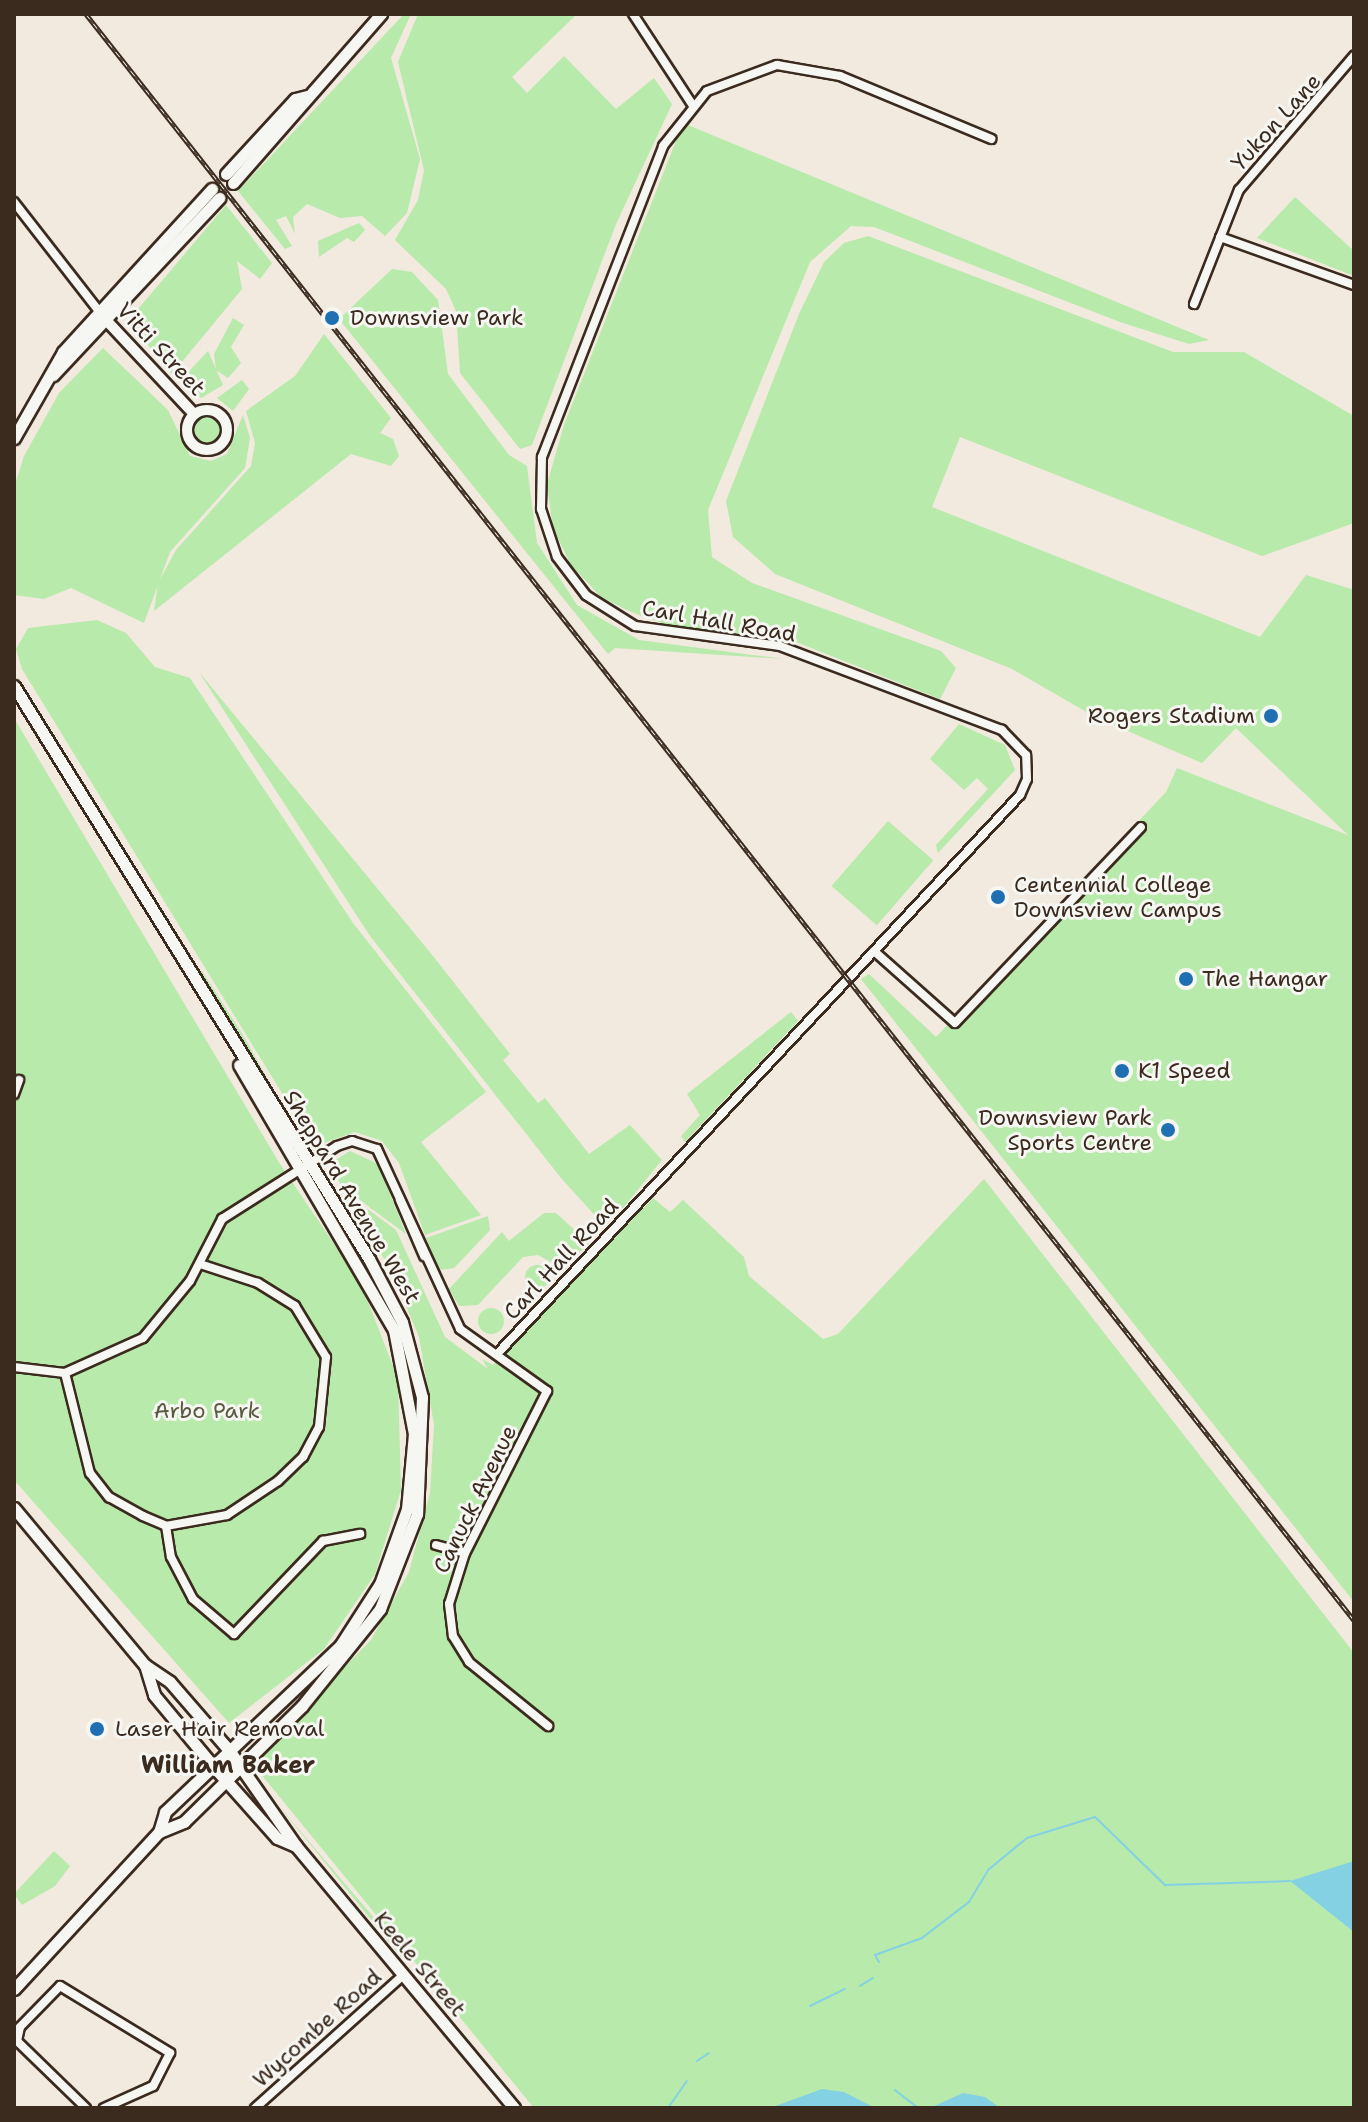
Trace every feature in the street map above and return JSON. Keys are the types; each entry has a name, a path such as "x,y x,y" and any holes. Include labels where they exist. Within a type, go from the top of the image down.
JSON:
{"main road":[{"path":"229,178 381,14"},
{"path":"14,438 50,378 98,311 216,193 107,321 50,378"},
{"name":"Sheppard Avenue West","path":"14,686 217,1022 394,1330 410,1396 412,1472 396,1548 363,1615 340,1646 165,1812 159,1832"},
{"name":"Sheppard Avenue West","path":"14,1989 159,1832 184,1822 327,1681 380,1609 408,1547 423,1469 422,1397 402,1322 312,1161 217,1022"},
{"name":"Keele Street","path":"14,1508 145,1665 170,1682 229,1750 296,1846 514,2108"},
{"name":"Keele Street","path":"145,1665 154,1695 214,1767 277,1838 296,1846"}],"street":[{"path":"633,14 692,104"},
{"name":"Yukon Lane","path":"1194,304 1239,190 1354,56"},
{"name":"Carl Hall Road","path":"498,1353 1020,795 1028,767 1021,747 1002,730 792,650 625,621 566,572 541,509 549,431 663,146 692,104 740,73 798,66 853,81 991,139"},
{"name":"Vitti Street","path":"15,206 98,311 194,414"},
{"path":"1220,237 1354,285"},
{"path":"874,951 955,1023 1141,827"},
{"path":"14,1094 19,1080"},
{"path":"14,1367 65,1373 143,1338 200,1264 215,1226 299,1168 352,1141 368,1144 395,1180 409,1235 424,1256 460,1329 498,1353"},
{"path":"65,1373 90,1473 109,1497 166,1526 235,1512 278,1481 308,1450 326,1401 326,1357 301,1312 258,1283 200,1264"},
{"name":"Canuck Avenue","path":"498,1353 547,1391 465,1553 449,1604 460,1649 498,1690 548,1726"},
{"path":"166,1526 171,1557 193,1599 234,1634 323,1541 360,1534"},
{"path":"436,1545 465,1553"},
{"name":"Wycombe Road","path":"255,2108 403,1975"},
{"path":"86,2108 17,2041 20,2027 60,1986 170,2053 167,2071 129,2097 104,2108"},
{"path":"129,2097 131,2108"}],"green space":[{"path":"404,14 411,14 391,58 420,159 407,213 385,236 362,216 340,218 307,204 293,217 295,234 286,216 276,220 292,246 285,249 238,191"},
{"path":"418,14 577,14 512,77 527,93 564,56 616,109 654,78 672,104 616,224 532,445 520,449 460,373 456,311 446,289 395,240 418,200 424,170 398,62"},
{"path":"683,123 1209,340 1189,344 1120,322 874,227 851,226 810,262 708,510 712,557 752,583 941,651 956,668 940,699 791,640 674,627 631,612 601,597 571,565 553,528 547,484 564,425"},
{"path":"1295,197 1354,251 1354,276 1257,238"},
{"path":"226,205 272,263 260,279 237,261 242,289 172,374 128,321"},
{"path":"359,223 365,230 354,242 347,238 319,257 318,241"},
{"path":"868,236 1173,352 1244,352 1354,416 1354,523 1262,556 960,437 932,507 1260,637 1306,575 1354,590 1354,1602 861,979 869,974 936,1037 1166,792 1177,768 1348,835 1236,728 1202,763 1095,717 1012,669 775,574 733,537 726,501 799,314 824,262 844,243"},
{"path":"392,269 412,272 438,300 448,374 509,455 527,466 537,543 577,605 639,640 784,659 615,648 608,654 339,319"},
{"path":"233,318 244,325 231,347 241,363 228,378 216,370 214,354"},
{"path":"324,334 391,418 380,433 393,439 399,456 391,466 351,454 154,611 158,583 176,550 251,466 255,443 246,411 295,376"},
{"path":"103,348 168,410 190,456 211,461 227,454 243,415 250,438 245,468 170,552 144,623 71,588 44,599 14,595 14,488 24,456 59,393"},
{"path":"208,351 223,385 201,398 179,382"},
{"path":"242,380 249,389 233,411 217,398"},
{"path":"207,415 217,419 221,429 217,439 207,443 197,439 193,429 197,419"},
{"path":"97,620 126,633 155,667 190,678 353,923 486,1092 421,1142 481,1215 425,1235 399,1163 382,1141 355,1132 315,1146 310,1139 22,669 16,649 28,628"},
{"path":"199,672 433,956 510,1054 503,1060 538,1103 545,1098 589,1154 630,1125 662,1160 623,1208 617,1203 600,1221 561,1178 370,936"},
{"name":"Arbo Park","path":"14,718 280,1164 361,1284 398,1379 401,1490 375,1574 324,1649 229,1723 14,1480"},
{"path":"959,724 1005,745 1015,770 938,853 936,845 988,789 977,778 964,790 930,759"},
{"path":"888,821 933,860 877,925 832,886"},
{"path":"202,971 246,1040 274,1091 199,973"},
{"path":"791,1012 798,1021 685,1142 681,1136 700,1115 687,1094"},
{"path":"350,1151 378,1164 406,1234 342,1187 329,1164"},
{"path":"984,1179 1354,1653 1354,2108 534,2108 256,1768 258,1756 371,1640 409,1572 430,1493 434,1425 419,1337 392,1272 343,1191 396,1230 445,1337 488,1369 482,1359 493,1365 653,1198 670,1212 683,1200 744,1257 749,1276 823,1339 838,1334"},
{"path":"544,1213 556,1213 589,1243 562,1268 538,1255 523,1257 478,1305 459,1306 449,1289 502,1232 509,1241"},
{"path":"488,1216 490,1230 454,1268 439,1270 426,1238"},
{"path":"537,1265 548,1272 549,1277 542,1288 537,1289 526,1282 525,1277 532,1266"},
{"path":"491,1308 500,1312 504,1321 500,1330 491,1334 482,1330 478,1321 482,1312"},
{"path":"271,1797 405,1954 401,1957"},
{"path":"54,1851 70,1866 55,1886 22,1905 14,1894"}],"water":[{"path":"1354,1861 1354,1932 1290,1881"},
{"path":"822,2089 844,2092 875,2108 770,2108"},
{"path":"963,2093 985,2097 1000,2108 930,2108"}],"waterway":[{"path":"879,1962 875,1955 922,1938 969,1902 988,1870 1027,1838 1095,1817 1165,1885 1290,1881"},
{"path":"860,1986 873,1978"},
{"path":"810,2006 845,1989"},
{"path":"697,2061 709,2053"},
{"path":"668,2108 687,2081"},
{"path":"895,2090 918,2108"}],"railway":[{"path":"86,14 1354,1620"}],"place":[{"name":"Downsview Park","path":"332,318"},
{"name":"Rogers Stadium","path":"1271,716"},
{"name":"Centennial College Downsview Campus","path":"998,897"},
{"name":"The Hangar","path":"1186,979"},
{"name":"K1 Speed","path":"1122,1071"},
{"name":"Downsview Park Sports Centre","path":"1168,1130"},
{"name":"Laser Hair Removal","path":"97,1729"}],"district":[{"name":"William Baker","path":"228,1766"}]}
